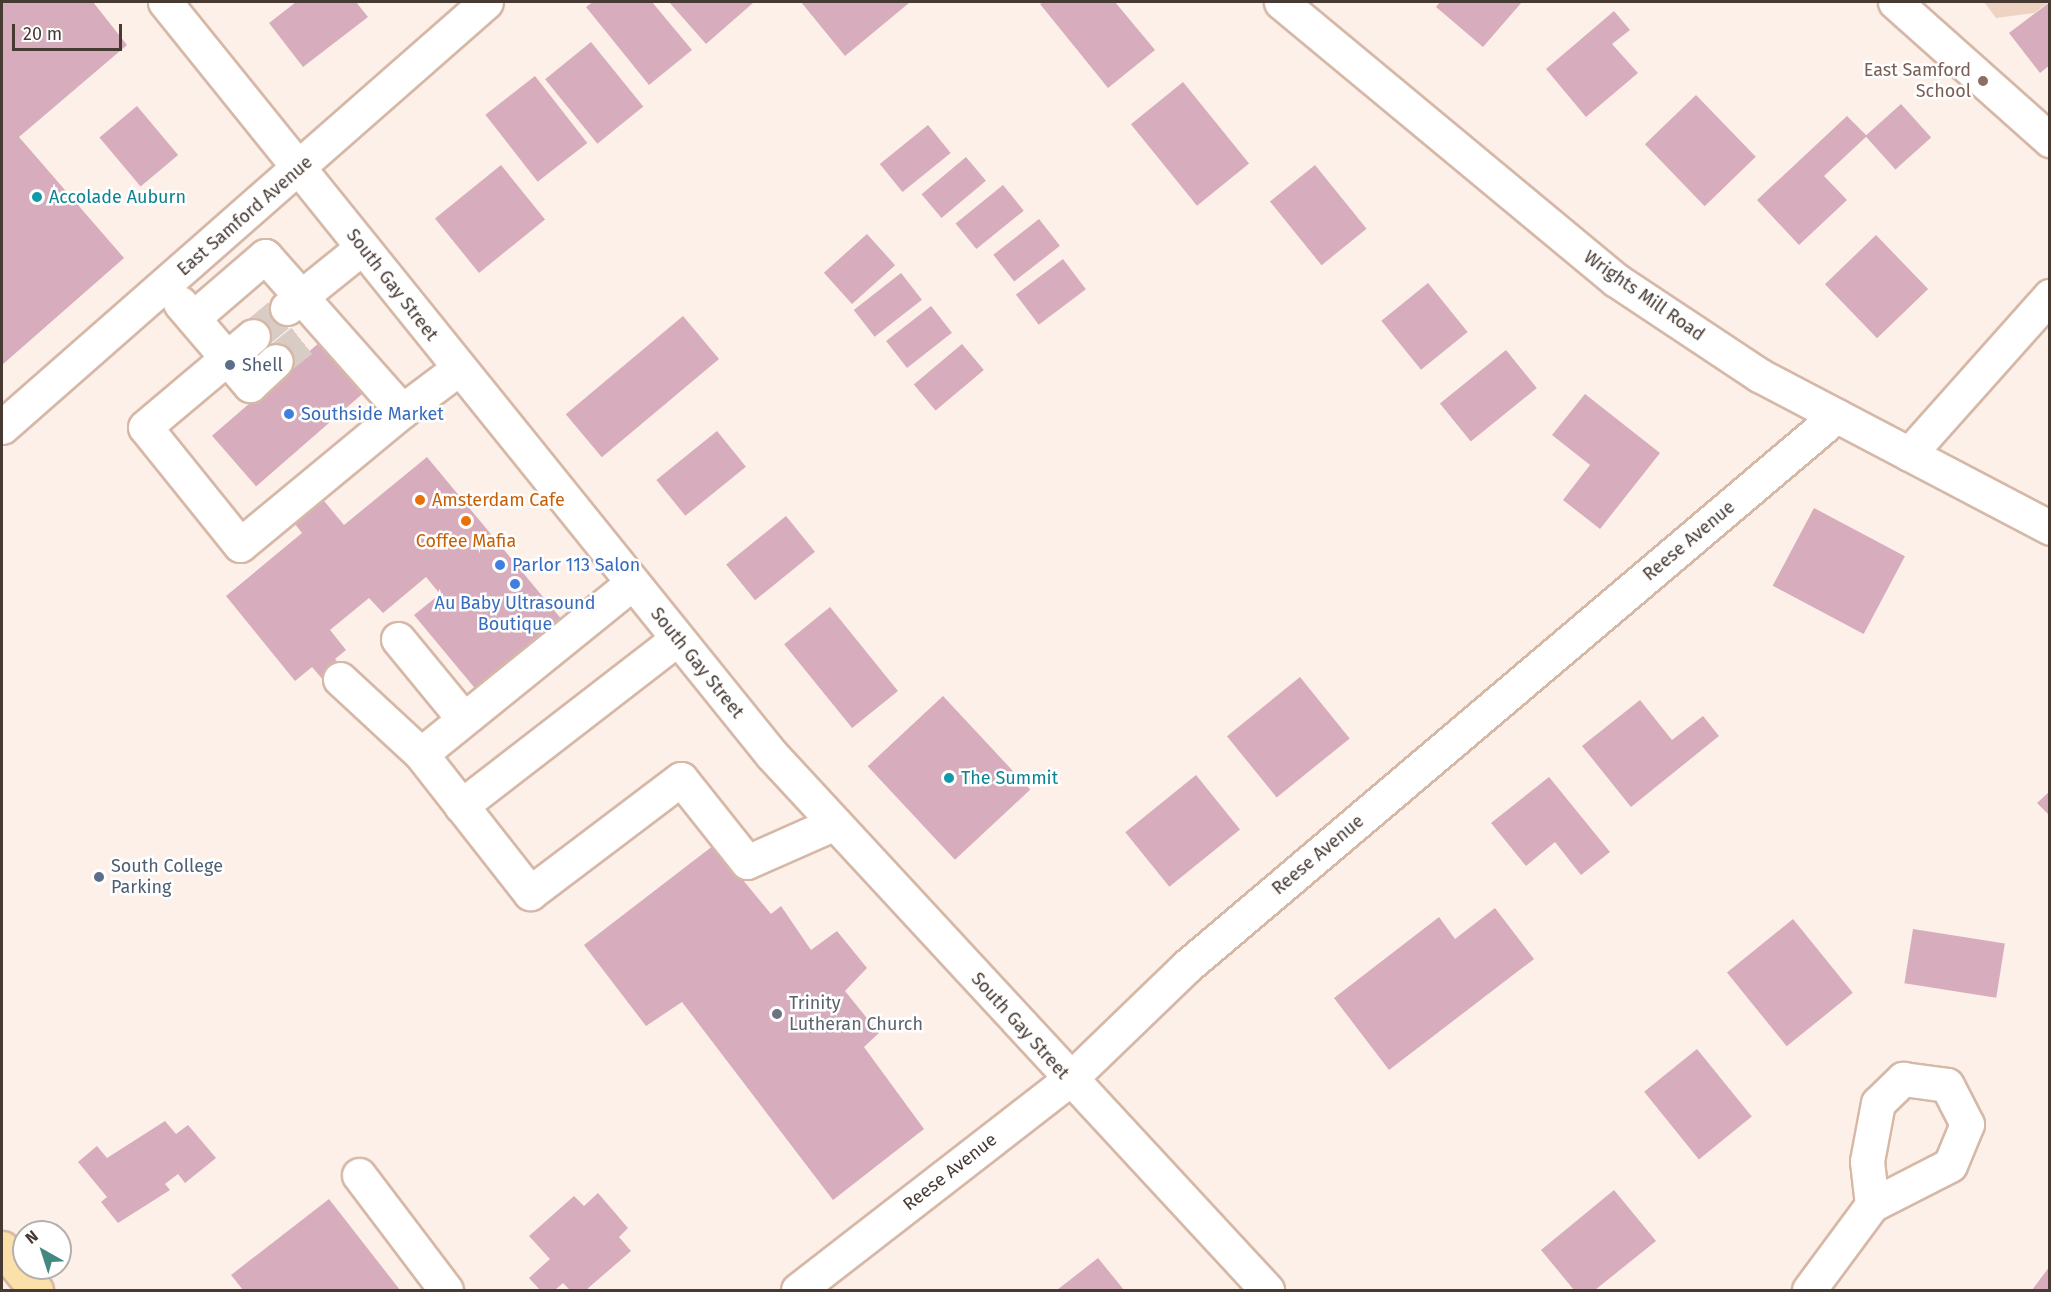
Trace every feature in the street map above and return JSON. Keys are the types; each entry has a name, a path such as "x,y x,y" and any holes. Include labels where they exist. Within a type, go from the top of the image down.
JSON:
{"main road":[{"path":"2,1248 36,1290"}],"street":[{"name":"South Gay Street","path":"165,2 677,639 835,824 1069,1080 1267,1290"},
{"name":"East Samford Avenue","path":"2,427 299,169 486,2"},
{"name":"Wrights Mill Road","path":"1281,2 1616,280 1759,375 2049,528"},
{"path":"1895,2 2049,141"},
{"path":"295,302 363,247"},
{"path":"194,318 265,256 295,302 318,328 402,411"},
{"path":"165,285 250,385 276,361"},
{"path":"1908,454 2049,296"},
{"path":"253,336 146,427 240,545 402,411 458,369"},
{"name":"Reese Avenue","path":"798,1290 1069,1080 1187,966 1836,416"},
{"path":"421,754 462,717 632,583"},
{"path":"398,639 462,717"},
{"path":"461,806 677,639"},
{"path":"340,679 421,754 530,893 681,779 747,861 835,824"},
{"path":"358,1175 446,1290"},
{"path":"1809,1290 1872,1205"}],"shaded area":[{"path":"1984,2 2049,2 2034,13 1996,18"}],"building":[{"name":"Accolade Auburn","path":"2,2 93,2 127,45 19,137 124,258 2,365"},
{"path":"296,2 356,2 368,17 303,67 269,23"},
{"path":"593,2 652,2 692,50 649,85 586,7"},
{"path":"669,2 752,2 753,3 706,44"},
{"path":"801,2 908,2 909,3 845,56"},
{"path":"1044,2 1115,2 1155,50 1108,88 1040,4"},
{"path":"1440,2 1522,2 1483,47 1436,7"},
{"path":"2050,2 2050,65 2040,73 2009,33"},
{"path":"1614,11 1630,30 1612,44 1638,73 1586,117 1546,69"},
{"path":"591,42 643,107 597,144 545,79"},
{"path":"535,76 587,143 538,182 485,115"},
{"path":"1183,82 1249,164 1197,206 1131,124"},
{"path":"1696,95 1756,157 1705,206 1645,144"},
{"path":"1901,104 1931,137 1895,170 1865,136"},
{"path":"137,106 178,155 141,187 99,137"},
{"path":"1847,116 1867,136 1824,176 1847,200 1799,245 1757,200"},
{"path":"928,125 951,153 902,192 880,164"},
{"path":"966,157 986,181 941,218 922,194"},
{"path":"501,165 545,219 479,273 435,218"},
{"path":"1315,165 1367,229 1322,265 1270,202"},
{"path":"1003,185 1024,211 976,249 956,223"},
{"path":"1039,219 1060,246 1014,282 993,255"},
{"path":"867,234 895,265 852,304 824,273"},
{"path":"1876,235 1928,289 1877,338 1825,284"},
{"path":"1063,259 1086,289 1039,325 1016,295"},
{"path":"901,273 922,300 875,337 854,310"},
{"path":"1428,283 1468,332 1421,370 1381,321"},
{"path":"931,306 952,333 907,368 886,341"},
{"path":"683,316 719,359 602,457 566,414"},
{"name":"Southside Market","path":"320,342 364,393 256,486 212,436"},
{"path":"962,344 984,370 936,411 914,384"},
{"path":"1506,350 1537,388 1471,442 1440,403"},
{"path":"1585,394 1660,453 1600,529 1563,500 1590,465 1552,435"},
{"path":"717,431 746,467 685,516 656,480"},
{"path":"427,457 563,621 478,692 414,615 440,594 426,577 383,613 369,598 330,630 346,650 335,659 342,667 324,681 312,667 295,681 226,596 302,533 291,519 320,496 344,525"},
{"path":"1814,508 1905,556 1864,634 1773,586"},
{"path":"786,516 815,552 755,600 726,564"},
{"path":"830,607 898,691 852,728 784,644"},
{"path":"1300,677 1350,738 1277,798 1227,736"},
{"name":"The Summit","path":"943,696 1030,790 955,860 868,766"},
{"path":"1640,700 1672,740 1703,716 1719,736 1631,807 1582,746"},
{"path":"1196,775 1240,829 1169,887 1125,832"},
{"path":"1549,777 1610,852 1581,875 1555,842 1526,866 1491,823"},
{"path":"2050,791 2050,816 2037,803"},
{"name":"Trinity Lutheran Church","path":"714,845 771,914 781,906 811,950 837,931 867,968 845,991 879,1033 864,1047 924,1129 833,1200 682,1002 646,1026 584,945"},
{"path":"1495,908 1534,959 1389,1070 1334,998 1439,917 1455,939"},
{"path":"1793,919 1853,993 1787,1046 1727,972"},
{"path":"1913,929 2005,944 1996,998 1904,983"},
{"path":"1697,1049 1752,1117 1699,1159 1644,1092"},
{"path":"165,1121 176,1134 188,1125 216,1158 185,1183 178,1174 165,1184 170,1190 118,1223 101,1202 107,1197 78,1162 97,1146 107,1158"},
{"path":"1614,1190 1656,1241 1595,1290 1574,1290 1541,1250"},
{"path":"598,1193 628,1228 619,1237 631,1251 586,1290 570,1290 563,1283 555,1290 540,1290 529,1278 550,1259 529,1236 574,1196 584,1206"},
{"path":"329,1199 400,1290 243,1290 231,1275"},
{"path":"1098,1258 1124,1290 1057,1290"},
{"path":"2050,1266 2050,1290 2032,1290"}],"tunnel":[{"path":"253,336 287,308"},
{"path":"276,361 310,334"}],"place":[{"name":"East Samford School","path":"1983,81"},
{"name":"Accolade Auburn","path":"37,197"},
{"name":"Shell","path":"230,365"},
{"name":"Southside Market","path":"289,414"},
{"name":"Amsterdam Cafe","path":"420,500"},
{"name":"Coffee Mafia","path":"466,521"},
{"name":"Parlor 113 Salon","path":"500,565"},
{"name":"Au Baby Ultrasound Boutique","path":"515,584"},
{"name":"The Summit","path":"949,778"},
{"name":"South College Parking","path":"99,877"},
{"name":"Trinity Lutheran Church","path":"777,1014"}]}
